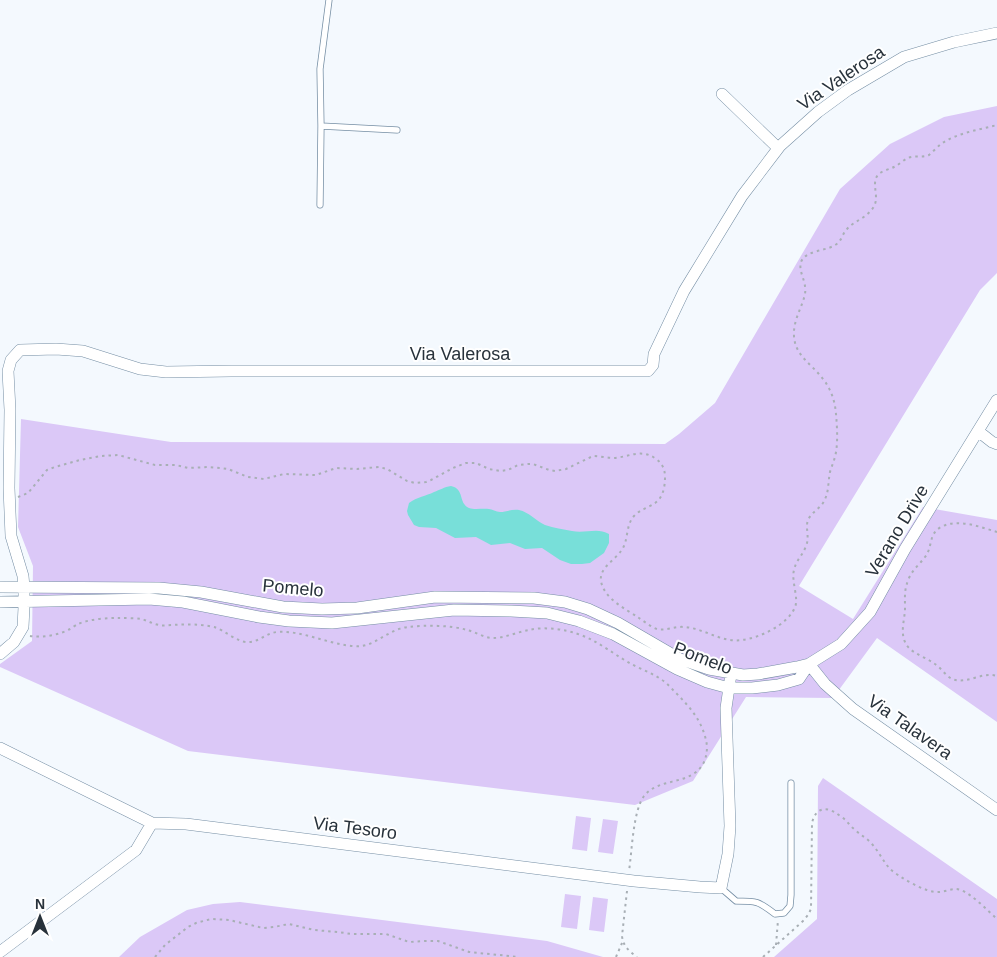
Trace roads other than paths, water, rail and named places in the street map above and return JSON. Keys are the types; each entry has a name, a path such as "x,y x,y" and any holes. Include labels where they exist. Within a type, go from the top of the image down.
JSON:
{"street":[{"name":"Via Valerosa","path":"0,654 14,642 23,627 23,576 11,536 9,497 10,410 8,371 11,360 20,350 56,349 82,351 140,369 166,372 648,371 653,365 654,354 684,291 742,196 778,148 818,112 848,90 904,57 954,42 997,33"},
{"path":"722,94 778,148"},
{"name":"Verano Drive","path":"809,664 842,644 870,612 905,549 997,400"},
{"path":"978,432 997,444"},
{"name":"Pomelo","path":"0,587 172,589 201,592 283,607 322,609 357,608 435,598 534,598 565,602 588,609 618,623 680,659 709,669 743,675 809,664"},
{"name":"Pomelo","path":"0,602 149,599 184,602 289,621 332,623 454,610 547,613 579,621 613,634 677,669 707,682 729,688 778,685 799,679 809,664"},
{"name":"Via Talavera","path":"809,664 825,684 853,708 997,810"},
{"path":"721,888 728,854 730,826 726,708 731,674"},
{"name":"Via Tesoro","path":"0,748 152,823 186,824 628,880 721,888"},
{"path":"0,952 136,850 152,823"}],"lane":[{"path":"320,204 320,69 329,0"},
{"path":"321,126 397,130"},
{"path":"721,888 736,901 758,902 778,915 784,913 790,906 791,783"}],"water":[{"path":"451,486 458,490 464,503 469,508 490,509 497,512 519,510 552,527 577,532 604,532 609,534 609,543 604,553 590,563 571,564 560,560 542,548 525,549 510,543 491,545 476,537 455,538 436,528 414,525 407,511 409,503"}]}
